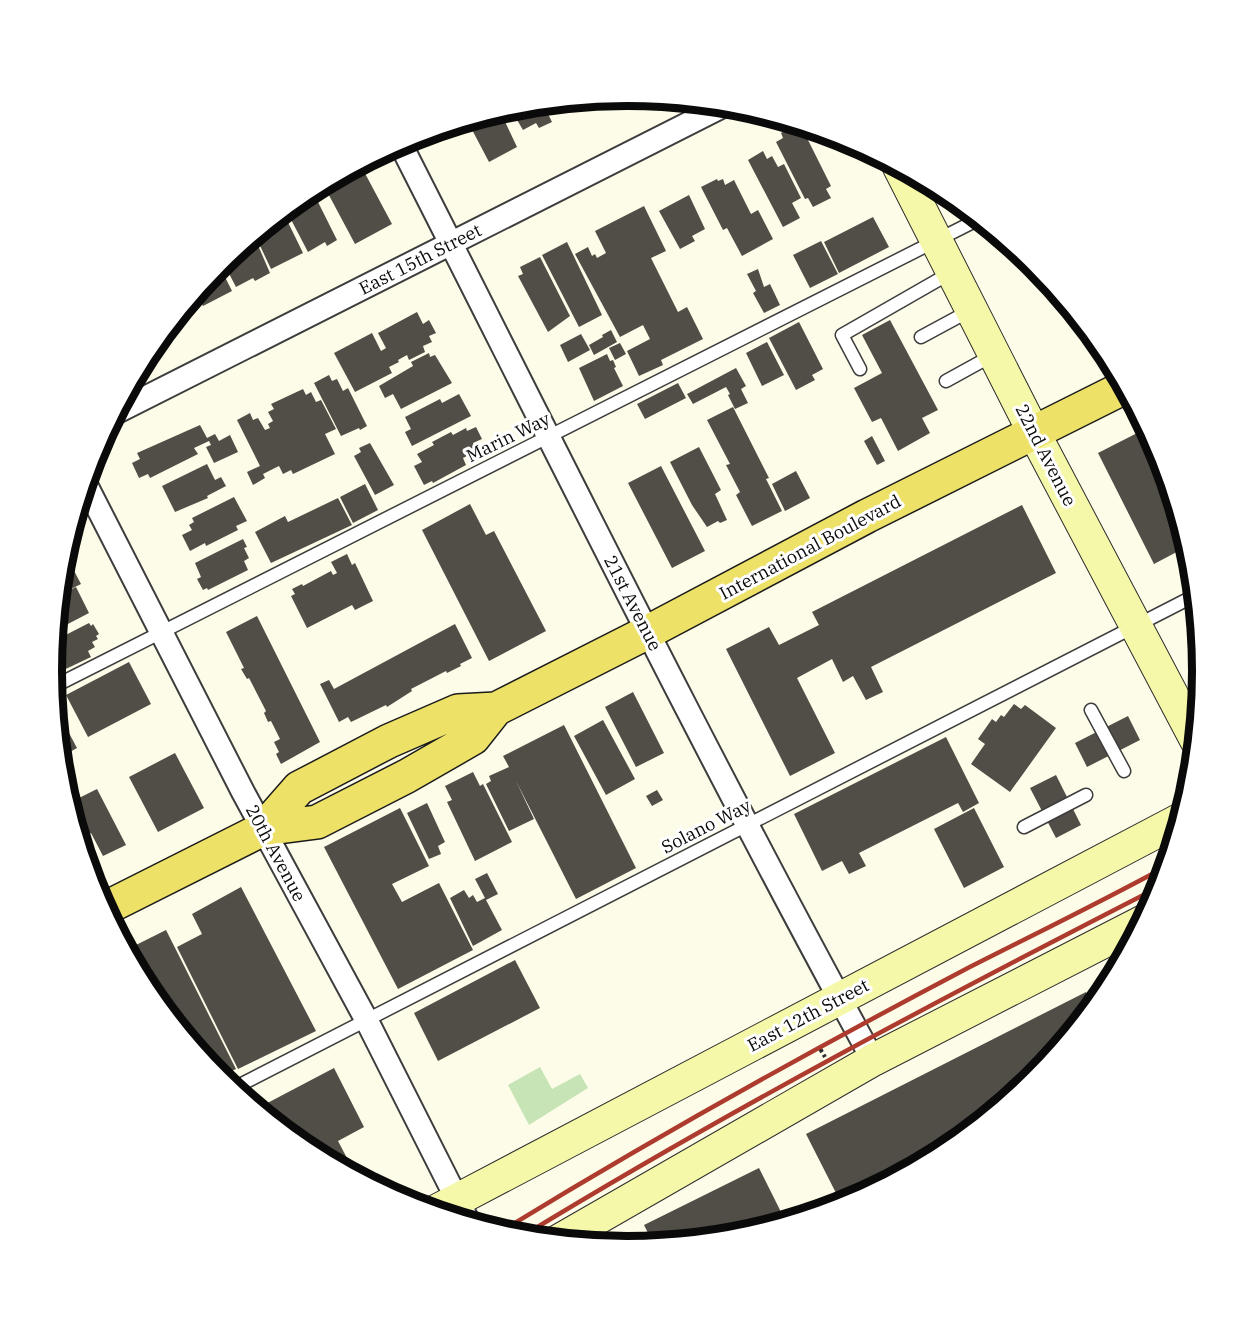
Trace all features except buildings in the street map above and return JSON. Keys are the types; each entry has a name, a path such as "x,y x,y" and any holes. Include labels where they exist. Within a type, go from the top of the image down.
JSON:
{"main road":[{"name":"22nd Avenue","path":"905,180 1034,433 1189,728"},
{"name":"International Boulevard","path":"112,905 263,829 317,822 407,776 473,738 496,709 648,632 867,516 1118,391"},
{"name":"East 12th Street","path":"455,1210 839,998 1171,824"},
{"path":"570,1234 873,1060 1131,928"}],"street":[{"name":"East 15th Street","path":"128,407 710,113"},
{"name":"21st Avenue","path":"404,152 648,632 873,1060"},
{"name":"20th Avenue","path":"91,494 263,829 367,1021 452,1209"}],"lane":[{"name":"Marin Way","path":"62,682 971,223"},
{"path":"860,369 842,335 952,272"},
{"path":"921,337 972,309"},
{"path":"946,381 994,354"},
{"name":"Solano Way","path":"241,1084 1188,599"},
{"path":"1091,710 1124,771"},
{"path":"1024,826 1086,795"}],"path":[{"path":"819,1047 825,1057"}],"green space":[{"path":"540,1067 552,1089 580,1074 588,1088 529,1125 508,1085"}],"railway":[{"path":"512,1225 789,1064 966,969 1155,872"},
{"path":"534,1229 758,1099 1147,893"}]}
